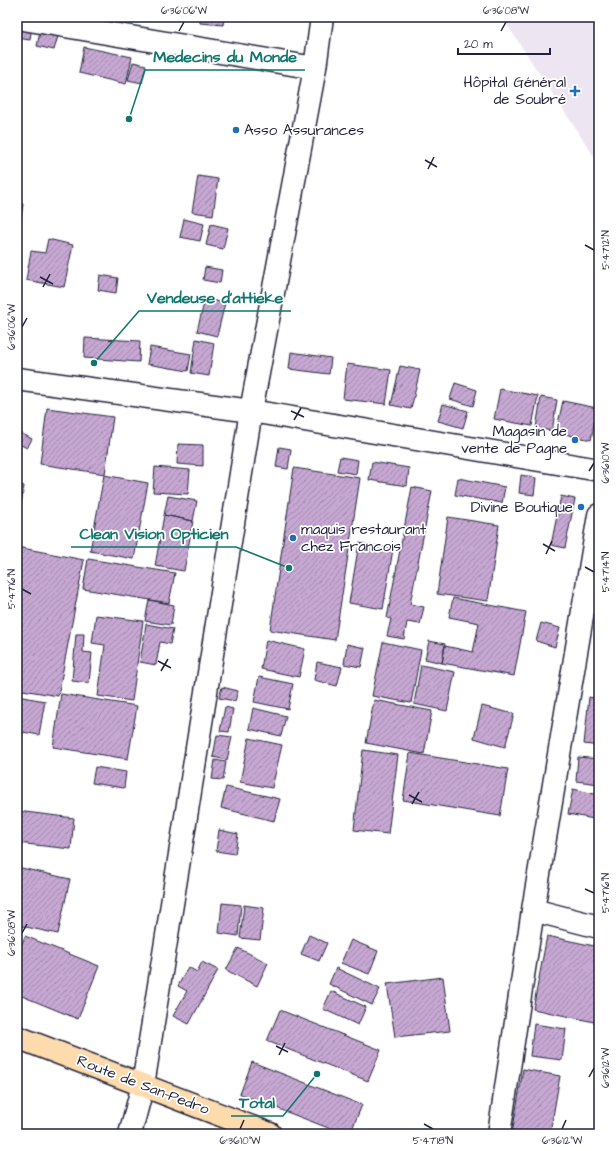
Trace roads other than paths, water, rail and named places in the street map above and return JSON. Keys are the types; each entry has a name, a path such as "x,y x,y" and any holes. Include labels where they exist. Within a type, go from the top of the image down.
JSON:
{"main road":[{"name":"Route de San-Pedro","path":"17,1037 270,1134"}],"street":[{"path":"130,1134 143,1085 250,411 315,68 322,17"},
{"path":"30,18 315,68"},
{"path":"17,379 250,411 599,470"},
{"path":"499,1134 533,910 599,515"},
{"path":"533,910 599,927"}],"place":[{"name":"Hôpital Général de Soubré","path":"575,91"},
{"name":"Medecins du Monde","path":"129,119"},
{"name":"Asso Assurances","path":"236,130"},
{"name":"Vendeuse d'attieke","path":"94,363"},
{"name":"Magasin de vente de Pagne","path":"575,440"},
{"name":"Divine Boutique","path":"581,507"},
{"name":"maquis restaurant chez Francois","path":"293,538"},
{"name":"Clean Vision Opticien","path":"289,568"},
{"name":"Total","path":"317,1074"}]}
